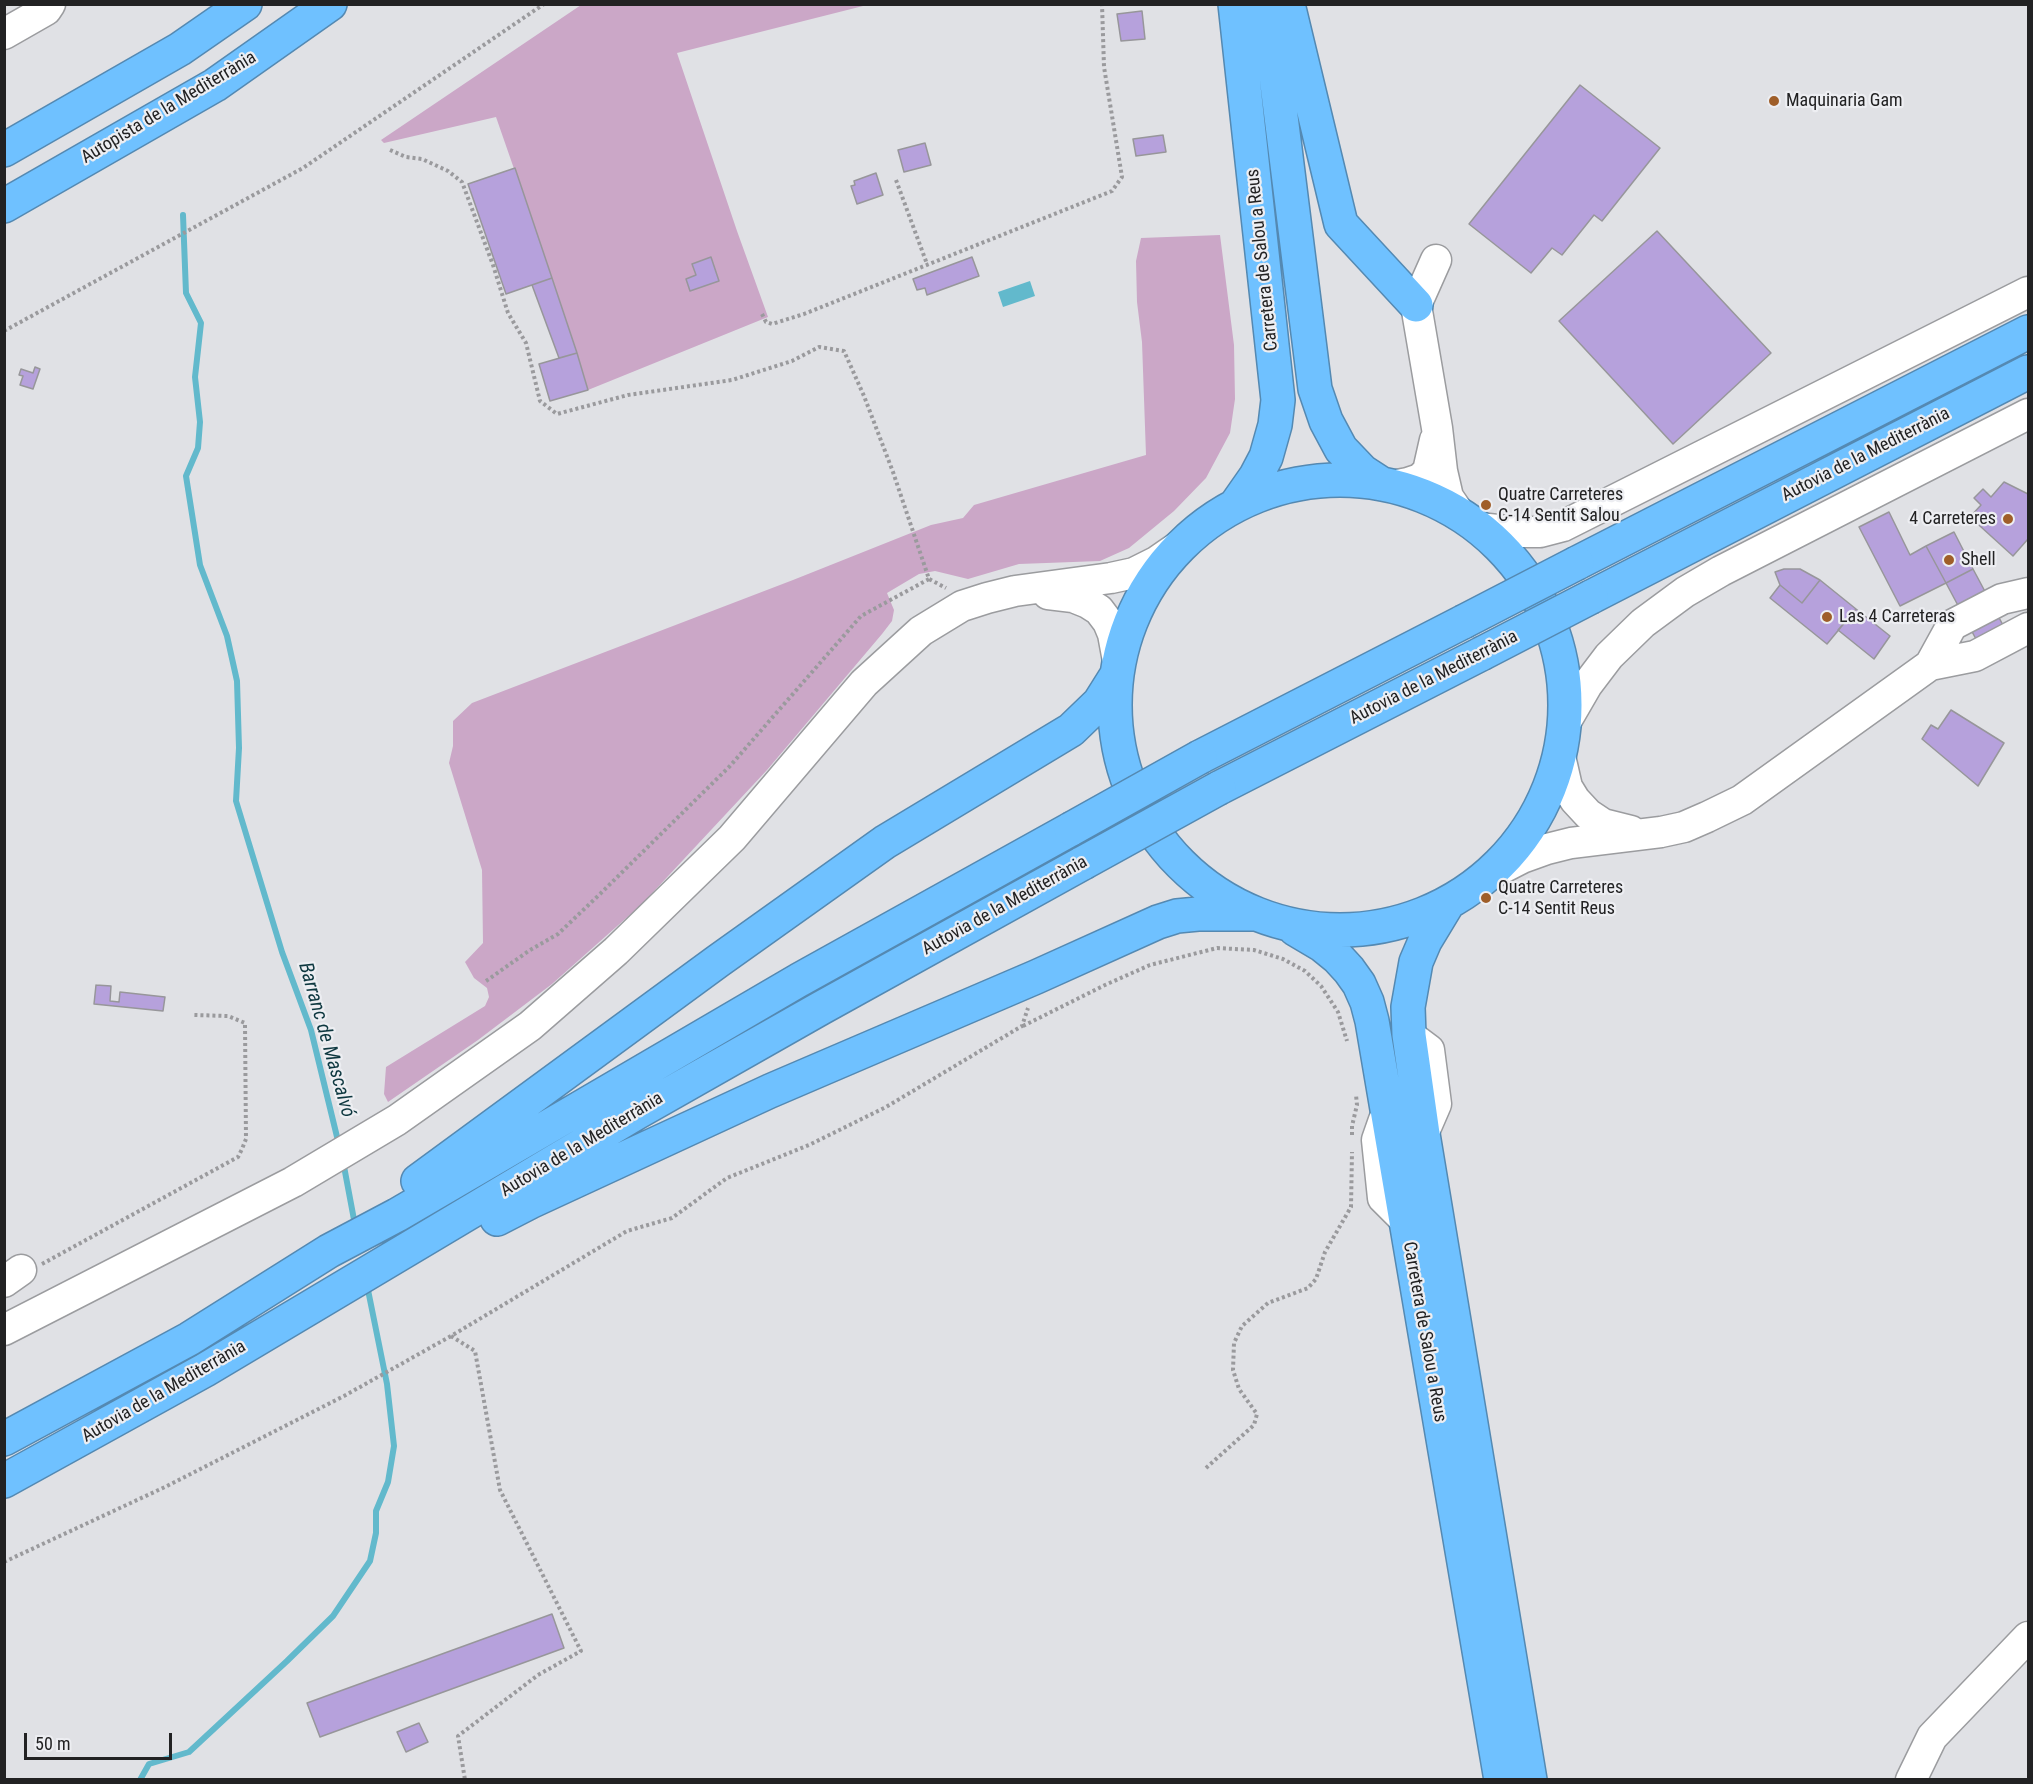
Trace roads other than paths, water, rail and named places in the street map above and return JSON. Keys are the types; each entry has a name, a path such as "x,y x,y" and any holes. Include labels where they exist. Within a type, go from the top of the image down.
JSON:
{"highway":[{"path":"4,150 180,49 245,4"},
{"name":"Autopista de la Mediterrània","path":"4,206 215,85 330,4"},
{"name":"Carretera de Salou a Reus","path":"1234,506 1256,476 1266,457 1275,425 1278,400 1235,4"},
{"path":"366,1277 434,1252 530,1202 770,1091 1167,919 1198,914 1270,919 1311,928 1339,930 1367,928 1404,920 1448,903 1485,877 1511,852 1532,822 1548,790 1560,756 1564,723 1561,660 1552,630 1539,601 1523,574 1502,550 1470,522 1439,503 1386,485 1362,471 1341,449 1326,422 1315,389 1267,4"},
{"path":"1288,4 1341,224 1416,305"},
{"name":"Autovia de la Mediterrània","path":"4,1439 189,1338 396,1206 1200,757 2028,332"},
{"name":"Autovia de la Mediterrània","path":"4,1481 205,1370 324,1299 366,1277 636,1113 1219,788 2028,372"},
{"path":"396,1206 885,842 1071,730 1100,703 1117,668 1128,628 1141,597 1160,569 1182,544 1207,523 1234,506 1270,491 1306,483 1344,480 1386,485"},
{"path":"1117,668 1114,713 1118,750 1129,786 1145,819 1167,850 1193,876 1224,898 1270,919"},
{"path":"1448,903 1425,941 1416,962 1408,1007 1409,1035 1530,1779"},
{"name":"Carretera de Salou a Reus","path":"1270,919 1304,934 1338,957 1359,984 1367,1002 1501,1779"}],"street":[{"path":"4,34 46,10 50,4"},
{"path":"1436,260 1416,305 1448,497 1470,522 1516,532 1540,532 1563,526 2028,291"},
{"path":"1564,723 1587,685 1609,656 1643,623 1685,592 1731,566 2028,414"},
{"path":"1386,485 1408,483 1420,479 1428,471 1437,428"},
{"path":"7,1319 294,1182 397,1120 530,1026 616,951 732,838 864,683 921,631 962,606 1015,591 1134,573 1156,562 1182,544"},
{"path":"1015,591 1073,597 1099,610 1113,634 1117,668"},
{"path":"1930,665 1952,625 2002,599 2028,593"},
{"path":"1485,877 1522,858 1547,849 1570,843 1684,827 1742,801 1930,665 1975,656 2028,628"},
{"path":"1560,756 1567,787 1575,801 1588,814 1603,824 1640,833"},
{"path":"1911,1779 1932,1737 2028,1637"}],"water":[{"path":"1030,281 1035,296 1003,307 998,292"}],"waterway":[{"name":"Barranc de Mascalvó","path":"183,215 186,293 201,323 195,377 200,422 198,448 186,476 200,565 227,636 237,681 239,748 236,801 282,952 311,1030 339,1145"},
{"name":"Barranc de Mascalvó","path":"343,1161 355,1225"},
{"name":"Barranc de Mascalvó","path":"140,1780 149,1764 189,1752 287,1661 333,1616 370,1561 376,1533 376,1511 388,1482 394,1446 387,1384 367,1285"}],"place":[{"name":"Maquinaria Gam","path":"1774,101"},
{"name":"Quatre Carreteres C-14 Sentit Salou","path":"1486,505"},
{"name":"4 Carreteres","path":"2008,519"},
{"name":"Shell","path":"1949,560"},
{"name":"Las 4 Carreteras","path":"1827,617"},
{"name":"Quatre Carreteres C-14 Sentit Reus","path":"1486,898"}]}
